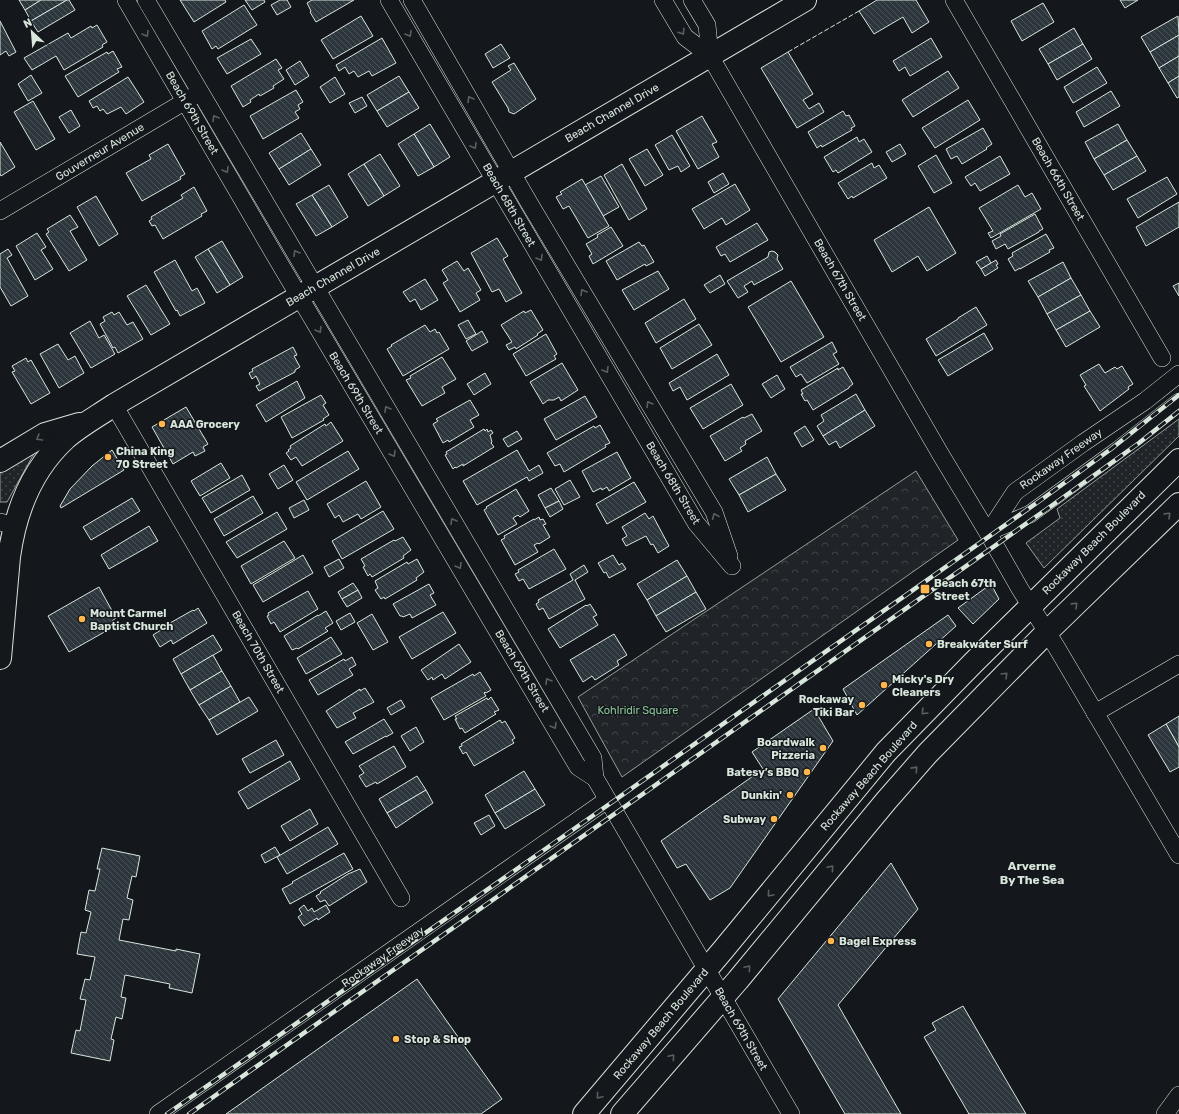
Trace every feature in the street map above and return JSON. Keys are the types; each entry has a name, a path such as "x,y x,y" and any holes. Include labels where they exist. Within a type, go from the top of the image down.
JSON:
{"main road":[{"name":"Beach Channel Drive","path":"0,658 9,557 7,524 25,496 41,466 60,444 114,405 804,0"},
{"path":"0,461 45,434 90,421"},
{"name":"Rockaway Beach Boulevard","path":"584,1114 706,970 886,752 938,698 1179,460"},
{"path":"626,1113 886,801 951,729 1047,632 1179,504"},
{"path":"864,780 886,801"}],"street":[{"name":"Beach 69th Street","path":"126,0 186,101 308,292 593,758 595,778 607,800 791,1114"},
{"name":"Beach 69th Street","path":"146,0 200,92 308,292"},
{"name":"Beach 68th Street","path":"389,0 504,177 714,512 732,566 696,523 504,177 412,0"},
{"name":"Beach 67th Street","path":"664,0 685,37 710,56"},
{"name":"Beach 67th Street","path":"692,0 706,25 710,56 940,455 988,532 1020,589 1095,712 1179,855"},
{"name":"Beach 66th Street","path":"954,0 1162,358"},
{"name":"Gouverneur Avenue","path":"0,211 200,92"},
{"name":"Rockaway Freeway","path":"988,532 1015,492 1145,401 1179,374"},
{"path":"988,532 1030,514 1118,450 1179,402"},
{"name":"Beach 70th Street","path":"114,405 402,898"},
{"path":"1095,712 1179,664"},
{"name":"Rockaway Freeway","path":"158,1114 607,800"},
{"path":"1165,1114 1179,1095"}],"green space":[{"path":"1179,419 1179,436 1044,568 1026,543 1060,518 1057,509"},
{"path":"37,448 7,502 0,502 0,470"},
{"name":"Kohlridir Square","path":"916,471 958,540 622,777 578,697"}],"building":[{"path":"19,0 41,0 25,10"},
{"path":"41,0 67,0 31,21 25,10"},
{"path":"69,0 75,10 38,32 31,21"},
{"path":"180,0 225,0 226,2 194,22"},
{"path":"245,0 264,0 265,2 252,10"},
{"path":"280,0 287,0 291,7 277,15 271,5"},
{"path":"312,0 354,0 316,22 307,3"},
{"path":"877,0 916,0 929,22 912,33 903,17 874,34 859,11"},
{"path":"1120,0 1138,0 1125,8"},
{"path":"1043,3 1054,22 1022,41 1011,21"},
{"path":"244,5 257,25 218,49 216,46 212,49 202,31"},
{"path":"361,16 373,36 333,59 321,40"},
{"path":"1178,16 1179,35 1150,52 1141,37"},
{"path":"0,21 16,52 9,56 6,51 0,55"},
{"path":"97,25 107,42 102,45 103,47 64,70 56,56 32,70 24,58 68,33 71,38 91,26 92,28"},
{"path":"1074,28 1083,44 1048,64 1039,49"},
{"path":"1179,35 1179,56 1159,68 1150,52"},
{"path":"382,38 396,63 372,76 369,71 358,77 354,71 349,74 345,67 339,71 336,65"},
{"path":"931,38 942,57 910,76 905,67 899,71 893,61"},
{"path":"251,39 261,54 227,74 217,58"},
{"path":"501,44 510,58 493,68 485,54"},
{"path":"1083,44 1092,59 1057,80 1048,64"},
{"path":"113,51 122,67 117,69 119,72 78,97 65,76 107,52 108,54"},
{"path":"788,52 813,94 803,100 809,109 819,103 824,112 797,128 761,68"},
{"path":"1179,56 1179,76 1168,83 1159,68"},
{"path":"276,59 282,68 278,70 284,79 273,86 274,88 260,96 259,94 250,100 251,102 243,107 231,86"},
{"path":"300,61 309,76 295,85 286,70"},
{"path":"514,63 536,99 514,114 509,112 492,82 511,70 508,66"},
{"path":"1097,67 1107,83 1073,103 1064,87"},
{"path":"948,71 959,88 913,117 902,100"},
{"path":"31,75 42,93 28,101 18,84"},
{"path":"399,76 409,92 377,111 367,95"},
{"path":"1179,76 1179,97 1177,98 1168,83"},
{"path":"128,77 144,102 126,114 121,107 107,114 103,109 100,111 97,106 93,108 89,101"},
{"path":"335,77 345,94 330,103 320,87"},
{"path":"296,90 303,102 298,105 300,109 295,112 299,118 263,139 250,116"},
{"path":"1111,91 1120,106 1084,127 1076,112"},
{"path":"409,92 419,108 387,127 377,111"},
{"path":"362,97 367,106 355,113 349,103"},
{"path":"968,100 980,120 935,148 922,128"},
{"path":"33,101 55,139 36,150 14,112"},
{"path":"71,110 80,126 69,133 59,117"},
{"path":"843,111 846,116 849,115 855,126 851,128 852,130 822,147 821,145 817,148 808,132"},
{"path":"702,116 717,142 712,144 719,157 698,169 676,131"},
{"path":"430,124 450,157 434,167 414,134"},
{"path":"1118,124 1127,140 1094,159 1085,142"},
{"path":"983,128 992,144 986,148 987,149 962,164 957,156 951,159 946,149"},
{"path":"301,133 311,149 279,169 269,153"},
{"path":"414,134 434,167 418,176 398,144"},
{"path":"672,135 690,166 681,172 678,166 669,170 655,145"},
{"path":"857,137 859,142 864,139 872,152 838,173 836,170 833,172 824,157"},
{"path":"1127,140 1137,156 1104,175 1094,159"},
{"path":"0,142 15,167 1,176 0,174"},
{"path":"168,144 185,174 180,177 181,179 142,201 126,173 151,159 149,155"},
{"path":"900,144 906,154 892,162 886,152"},
{"path":"311,149 321,165 289,185 279,169"},
{"path":"647,149 663,175 645,186 629,159"},
{"path":"380,154 400,186 384,196 364,164"},
{"path":"936,155 952,183 934,193 918,166"},
{"path":"1000,156 1010,174 980,191 975,183 971,186 965,177"},
{"path":"1137,156 1146,171 1113,190 1104,175"},
{"path":"872,163 874,168 879,165 887,178 853,198 852,196 848,199 838,183"},
{"path":"364,164 384,196 368,206 348,174"},
{"path":"622,164 647,209 629,220 604,175"},
{"path":"723,173 729,184 714,193 708,182"},
{"path":"601,176 619,207 603,216 585,185"},
{"path":"1167,177 1177,194 1138,218 1127,199"},
{"path":"582,179 609,226 588,238 569,206 563,209 556,197 562,194 560,192"},
{"path":"735,184 750,210 726,225 722,218 704,229 692,209"},
{"path":"329,185 348,217 332,227 312,195"},
{"path":"1018,185 1025,197 1032,193 1041,209 991,238 988,233 993,231 979,208"},
{"path":"194,187 207,211 201,214 202,216 163,239 155,225 152,226 149,221 152,219 151,217 183,198 181,195"},
{"path":"312,195 332,227 316,236 296,204"},
{"path":"96,196 118,234 99,246 77,207"},
{"path":"1179,202 1179,227 1146,246 1136,227"},
{"path":"929,207 956,253 927,271 918,256 892,272 874,240"},
{"path":"1035,214 1043,229 1008,249 1005,244 996,249 992,241 1001,236 1000,234"},
{"path":"70,215 78,227 70,231 87,260 69,271 46,234 49,232 47,229"},
{"path":"757,223 768,240 730,262 725,254 721,256 716,247"},
{"path":"611,227 623,246 593,264 589,256 592,254 586,244 598,237 597,235"},
{"path":"37,233 46,247 41,250 53,269 35,280 16,246"},
{"path":"1046,234 1054,248 1049,250 1050,252 1015,271 1008,259 1013,256 1012,253"},
{"path":"497,238 508,256 503,259 522,293 506,302 499,289 492,292 471,253"},
{"path":"222,241 243,277 230,285 208,249"},
{"path":"639,242 642,246 644,245 654,262 646,266 645,264 617,280 606,261"},
{"path":"8,249 12,255 7,258 28,296 11,306 0,287 0,254"},
{"path":"208,249 230,285 217,293 195,257"},
{"path":"772,251 778,255 777,259 783,269 754,285 752,281 744,286 748,292 738,298 727,281 768,257 769,252"},
{"path":"987,256 991,263 981,269 976,262"},
{"path":"175,260 192,291 197,288 205,303 180,316 154,272"},
{"path":"996,260 998,264 996,265 998,268 985,276 981,269"},
{"path":"457,261 464,271 468,268 481,290 476,293 480,300 460,312 443,283 448,280 442,270"},
{"path":"1063,262 1071,278 1038,297 1028,281"},
{"path":"658,271 669,289 634,310 622,290"},
{"path":"720,275 725,284 710,293 704,285"},
{"path":"1071,278 1081,295 1047,314 1038,297"},
{"path":"425,279 438,300 421,310 415,299 410,302 403,292"},
{"path":"791,281 824,337 781,362 748,307"},
{"path":"1179,283 1179,296 1173,286"},
{"path":"146,285 170,324 151,335 127,296"},
{"path":"1081,295 1090,311 1056,330 1047,314"},
{"path":"684,299 696,319 656,343 645,323"},
{"path":"976,307 987,325 936,356 926,339"},
{"path":"531,310 543,330 537,334 538,335 516,349 515,347 509,350 506,345 512,342 501,325 524,311 525,313"},
{"path":"1090,311 1100,327 1066,347 1056,330"},
{"path":"112,312 114,315 119,312 127,325 133,322 143,339 118,353 115,347 113,348 100,324 105,321 103,317"},
{"path":"468,320 476,334 466,339 458,325"},
{"path":"90,321 99,338 104,335 115,354 91,368 70,333"},
{"path":"699,324 712,345 672,369 660,348"},
{"path":"425,325 430,332 435,329 437,333 439,332 449,349 403,376 387,349 392,346 391,345"},
{"path":"482,331 488,342 472,351 466,341"},
{"path":"984,333 993,349 948,376 938,360"},
{"path":"546,334 557,354 554,356 556,359 526,376 513,354"},
{"path":"832,342 837,352 833,354 839,364 807,383 801,374 796,377 790,367"},
{"path":"58,344 68,360 75,356 84,373 59,388 40,354"},
{"path":"293,347 297,355 294,356 300,367 295,370 295,372 259,391 256,386 260,384 256,376 252,379 249,373 253,371 252,369"},
{"path":"717,354 729,375 687,400 680,387 673,391 669,383"},
{"path":"442,357 456,379 442,387 445,393 422,406 406,380 411,378 410,376"},
{"path":"26,358 28,362 31,360 50,393 31,404 12,372 15,371 12,366"},
{"path":"562,363 578,390 561,401 559,397 554,400 548,400 543,404 530,382"},
{"path":"1099,364 1105,373 1115,367 1117,369 1122,366 1133,384 1128,387 1129,389 1100,411 1084,386 1086,385 1080,375"},
{"path":"843,367 853,384 813,410 807,400 805,401 801,394 803,394 801,390 838,368 838,370"},
{"path":"485,373 491,384 474,395 467,384"},
{"path":"777,375 785,389 771,398 762,384"},
{"path":"297,381 305,398 266,422 256,405"},
{"path":"731,384 743,405 703,429 690,408"},
{"path":"856,394 865,410 823,436 817,426 824,421 821,415"},
{"path":"321,395 326,403 323,405 329,415 323,419 324,420 292,438 281,417"},
{"path":"585,396 597,417 556,440 544,419"},
{"path":"470,400 479,415 470,420 474,427 449,442 448,440 443,443 433,424 438,421 436,419"},
{"path":"186,407 208,444 203,447 205,451 195,456 193,452 173,464 152,427"},
{"path":"865,410 875,426 840,448 836,441 829,445 823,436"},
{"path":"752,414 762,431 745,441 746,444 740,448 742,451 725,461 710,436 743,417 744,418"},
{"path":"331,422 343,441 302,466 296,457 291,460 286,453 291,448 290,446 325,424 326,426"},
{"path":"600,425 610,443 605,445 606,447 564,472 560,464 555,466 547,453 594,426 595,428"},
{"path":"805,426 814,440 802,447 794,433"},
{"path":"484,429 485,431 487,429 488,432 491,430 493,433 490,435 491,443 494,447 463,466 463,464 453,469 445,455 447,454 446,452"},
{"path":"517,431 522,439 508,447 503,439"},
{"path":"112,450 124,470 61,508 60,506 70,489 92,466"},
{"path":"517,450 529,471 539,465 543,473 529,481 527,477 477,505 463,481"},
{"path":"348,451 359,469 307,500 296,482"},
{"path":"617,452 631,478 609,491 607,487 593,492 582,471"},
{"path":"767,457 776,474 739,495 729,479"},
{"path":"221,463 230,478 200,496 191,481"},
{"path":"284,465 293,480 278,489 269,474"},
{"path":"776,474 786,490 748,512 739,495"},
{"path":"242,475 250,490 211,513 202,498"},
{"path":"570,480 580,497 564,505 555,489"},
{"path":"366,481 381,507 361,519 358,514 343,522 339,515 335,518 327,504"},
{"path":"634,482 646,502 607,524 596,504"},
{"path":"551,488 559,501 545,508 538,495"},
{"path":"516,489 529,511 520,517 518,515 513,518 517,524 498,535 484,510 487,508 486,507"},
{"path":"253,496 263,513 224,536 214,519"},
{"path":"132,498 140,511 91,540 83,527"},
{"path":"304,500 309,510 294,518 289,508"},
{"path":"559,501 563,509 550,517 545,508"},
{"path":"383,511 394,529 342,559 332,541"},
{"path":"277,512 287,529 237,558 226,542"},
{"path":"645,513 649,519 653,516 669,546 658,553 646,536 626,546 622,539 627,536 622,527"},
{"path":"539,517 540,520 543,519 546,524 543,525 550,537 539,544 534,545 538,552 515,565 501,540 505,538 504,536"},
{"path":"149,526 158,541 109,569 101,555"},
{"path":"403,537 411,550 403,556 404,558 372,577 370,574 368,576 361,559 394,540 395,541"},
{"path":"284,541 295,558 251,584 241,566"},
{"path":"554,549 566,569 529,589 523,579 519,581 515,574 519,572 518,570"},
{"path":"303,555 313,573 263,602 253,585"},
{"path":"613,555 619,565 622,563 626,569 609,578 598,563"},
{"path":"339,559 344,568 329,577 324,567"},
{"path":"417,559 424,572 416,578 417,580 385,599 384,597 381,599 375,590 378,588 375,581 407,562 408,564"},
{"path":"677,560 687,576 647,600 637,584"},
{"path":"584,565 588,572 575,580 585,599 549,619 543,608 539,610 536,604 539,602 538,600 573,580 570,574"},
{"path":"687,576 696,592 656,616 647,600"},
{"path":"353,583 358,590 342,599 338,592"},
{"path":"429,584 434,593 430,595 436,605 412,618 410,614 403,617 400,616 393,604"},
{"path":"991,584 999,599 973,624 958,608"},
{"name":"Mount Carmel Baptist Church","path":"99,587 116,618 112,621 115,626 69,652 48,616"},
{"path":"358,590 362,598 347,607 342,599"},
{"path":"308,591 318,609 280,632 274,622 271,624 267,616 269,615 268,613"},
{"path":"696,592 706,609 666,632 656,616"},
{"path":"590,604 597,615 593,617 598,625 560,648 548,629"},
{"path":"198,608 207,623 173,644 171,640 160,647 153,635 164,628 163,627"},
{"path":"326,611 333,623 325,628 328,631 298,649 292,650 284,636"},
{"path":"443,612 456,633 412,659 399,637"},
{"path":"350,613 355,622 341,630 336,621"},
{"path":"372,614 388,642 373,650 357,623"},
{"path":"948,615 956,626 857,715 843,689"},
{"path":"614,634 627,655 617,661 619,665 595,680 592,676 583,682 570,660"},
{"path":"213,635 222,650 181,674 173,659"},
{"path":"331,637 342,654 306,674 297,658"},
{"path":"459,644 471,662 445,679 442,674 433,680 432,677 428,680 421,670"},
{"path":"213,655 222,671 190,690 181,674"},
{"path":"352,657 356,665 349,669 353,675 318,695 309,680 344,659 345,661"},
{"path":"222,671 231,686 199,705 190,690"},
{"path":"480,672 491,690 484,693 486,696 444,720 431,698 473,674 474,676"},
{"path":"231,686 240,702 209,720 199,705"},
{"path":"365,688 374,702 353,713 356,718 337,728 326,711 360,689 360,691"},
{"path":"249,697 258,711 217,735 209,720"},
{"path":"491,697 499,710 494,712 496,714 465,733 462,728 460,729 455,716 487,698 488,700"},
{"path":"401,700 405,707 391,715 387,708"},
{"path":"814,709 833,741 730,888 710,900 686,864 677,868 661,841 763,769 752,752"},
{"path":"1179,716 1179,747 1166,724"},
{"path":"384,719 393,733 353,754 345,742"},
{"path":"500,720 502,723 505,721 515,738 512,740 514,743 474,766 466,752 463,754 459,747 462,746 461,744"},
{"path":"1166,724 1179,747 1179,767 1170,772 1148,735"},
{"path":"416,727 424,742 410,751 401,736"},
{"path":"276,740 284,755 250,773 242,759"},
{"path":"394,746 406,767 377,784 376,782 366,787 359,776 364,773 359,766"},
{"path":"290,761 300,779 248,809 238,792"},
{"path":"524,771 535,789 495,813 485,795"},
{"path":"417,776 426,790 387,813 379,799"},
{"path":"535,789 545,805 505,829 495,813"},
{"path":"426,790 433,803 396,828 387,813"},
{"path":"310,809 318,824 290,841 281,826"},
{"path":"489,815 495,826 481,835 474,823"},
{"path":"328,827 338,844 287,874 277,857"},
{"path":"275,847 280,855 265,863 261,855"},
{"path":"102,848 140,856 136,877 132,876 127,898 133,900 129,920 123,919 119,940 200,954 192,993 169,988 170,984 125,975 121,997 126,998 122,1019 116,1017 111,1039 114,1040 110,1061 71,1053 76,1030 80,1031 86,1000 80,999 85,979 90,980 95,957 77,954 81,932 86,933 91,912 85,910 89,890 95,891 100,869 97,869"},
{"path":"344,853 353,869 290,904 282,889"},
{"path":"891,863 918,909 838,1005 901,1114 845,1114 778,999"},
{"path":"360,869 367,882 329,906 325,900 320,902 316,896 321,893 320,892 348,874"},
{"path":"304,905 308,911 312,908 314,912 326,905 330,912 318,920 317,918 304,926 298,917 302,914 299,909"},
{"name":"Stop & Shop","path":"417,979 502,1099 481,1114 226,1114"},
{"path":"963,1006 1026,1114 969,1114 924,1037 936,1030 932,1023"}],"railway":[{"path":"167,1114 1045,497 1111,449 1179,395"},
{"path":"189,1114 1047,509 1139,443 1179,411"}],"fence":[{"path":"788,52 859,11"}],"place":[{"name":"AAA Grocery","path":"162,424"},
{"name":"China King 70 Street","path":"108,457"},
{"name":"Beach 67th Street","path":"925,589"},
{"name":"Mount Carmel Baptist Church","path":"82,619"},
{"name":"Breakwater Surf","path":"929,644"},
{"name":"Micky's Dry Cleaners","path":"884,685"},
{"name":"Rockaway Tiki Bar","path":"862,705"},
{"name":"Boardwalk Pizzeria","path":"823,748"},
{"name":"Batesy’s BBQ","path":"807,772"},
{"name":"Dunkin'","path":"790,795"},
{"name":"Subway","path":"774,819"},
{"name":"Bagel Express","path":"831,941"},
{"name":"Stop & Shop","path":"396,1039"}],"district":[{"name":"Arverne By The Sea","path":"1032,873"}]}
